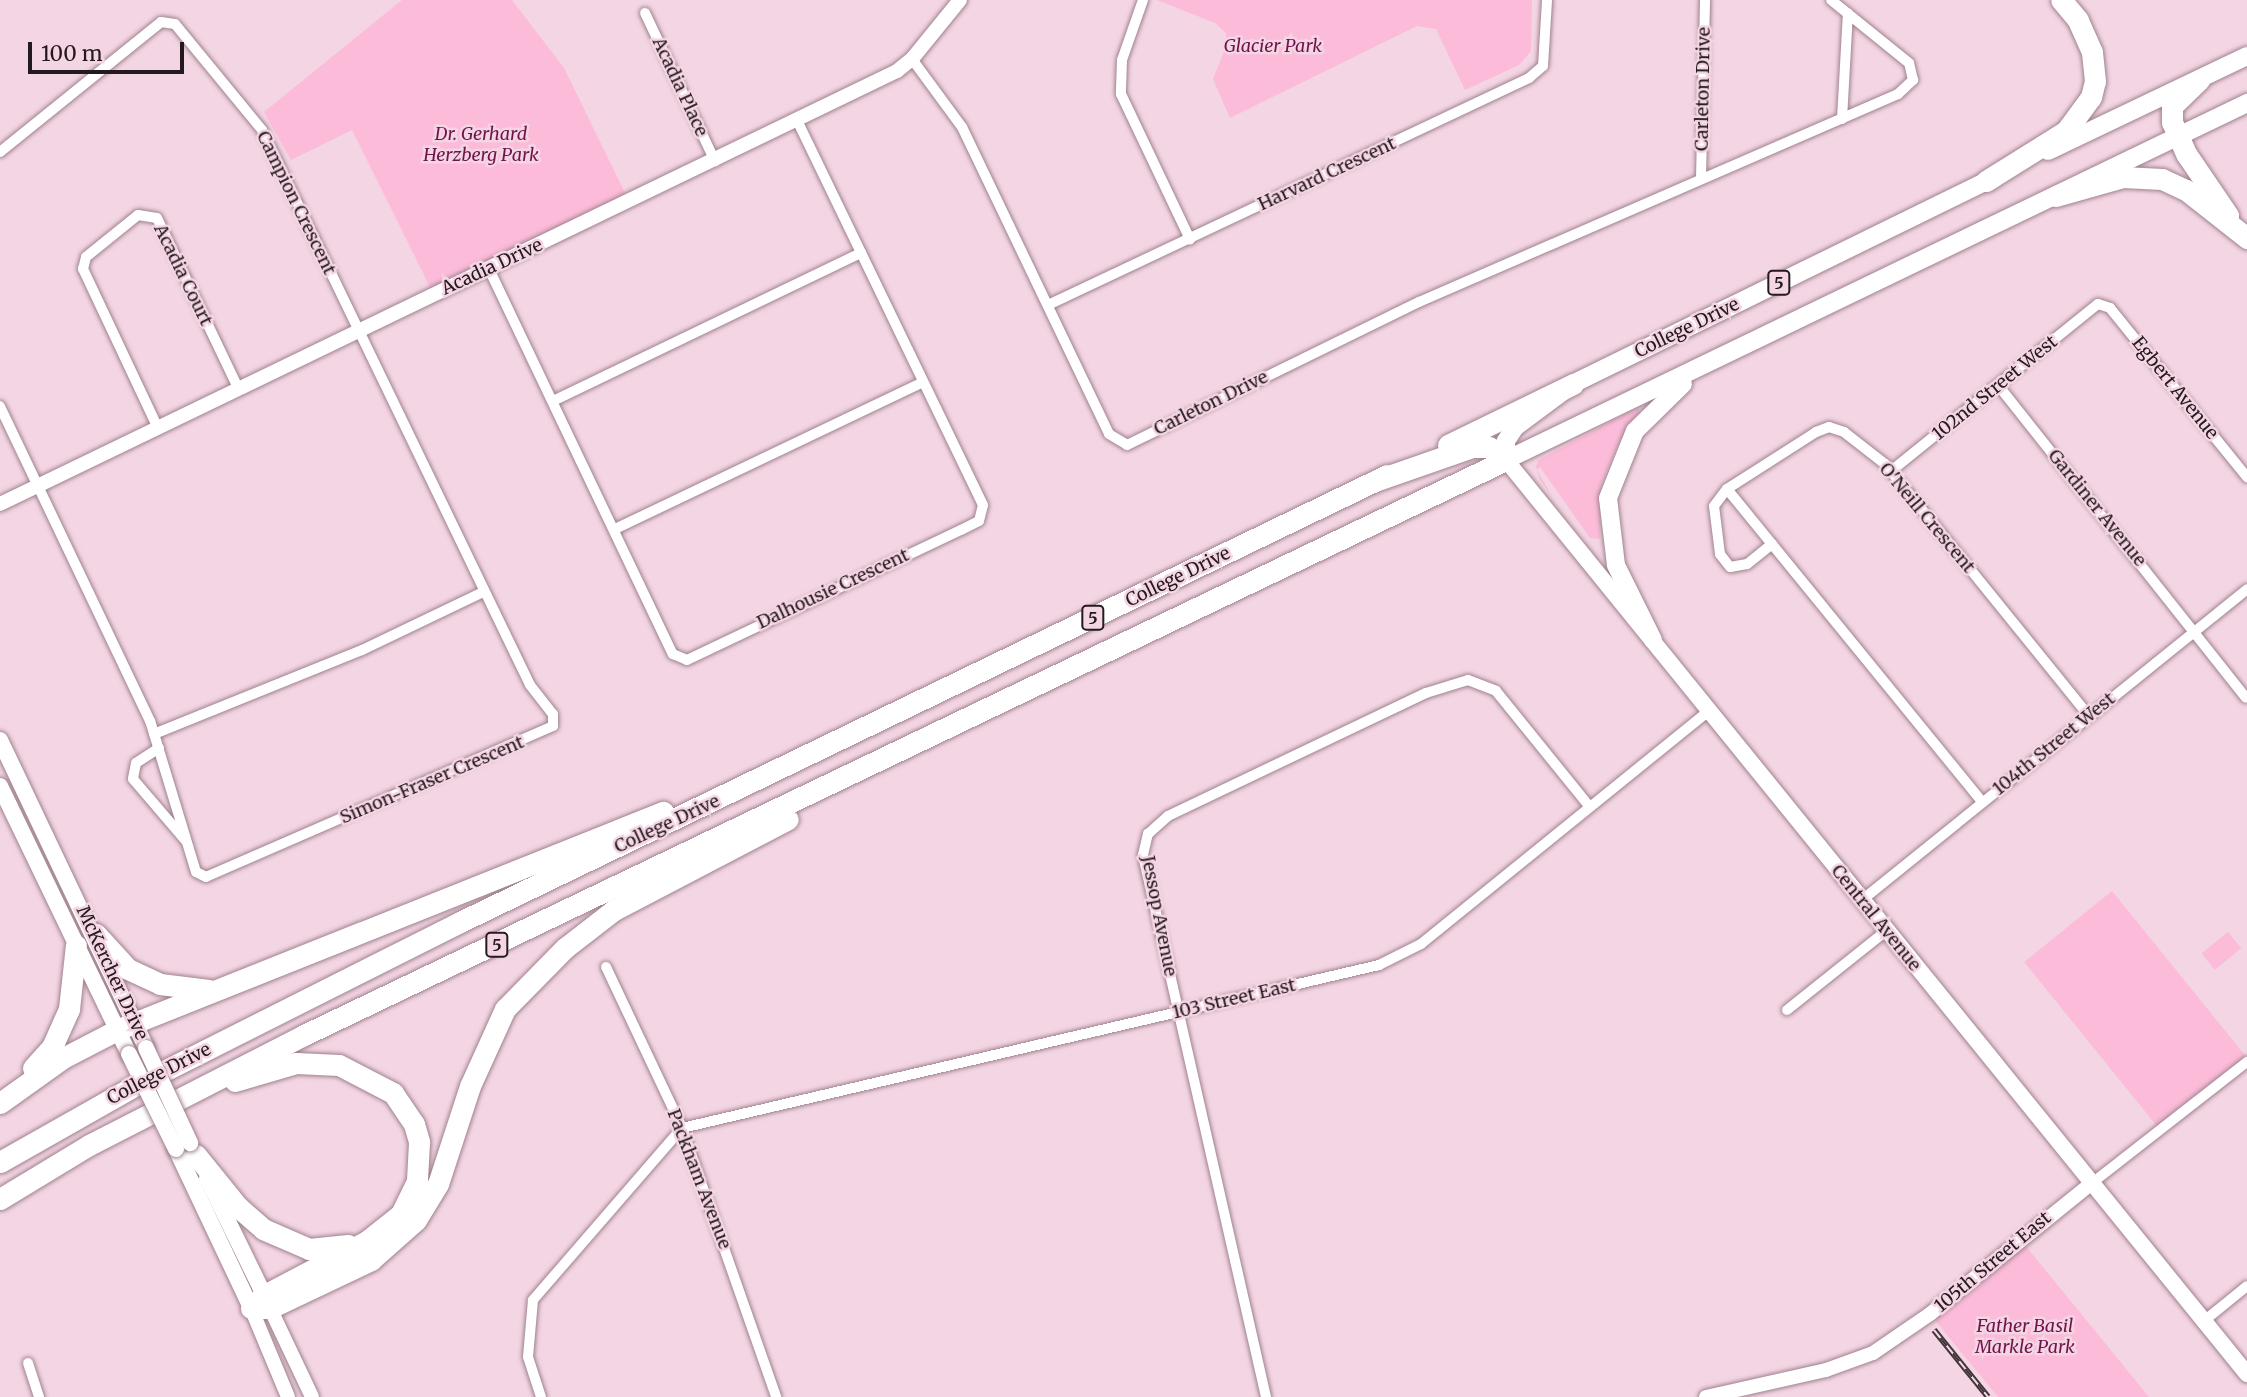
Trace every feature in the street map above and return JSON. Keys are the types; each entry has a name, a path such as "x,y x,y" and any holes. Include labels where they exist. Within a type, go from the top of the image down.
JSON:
{"highway":[{"path":"1986,181 2066,131 2091,97 2092,52 2078,20 2061,0"},
{"path":"2199,80 2172,106 2178,136 2208,188 2247,237"},
{"path":"2056,196 2123,177 2162,179 2186,190 2247,237"},
{"name":"College Drive","path":"0,1162 240,1033 1573,384"},
{"path":"1377,480 1472,447 1489,447 1506,460"},
{"name":"College Drive","path":"0,1199 89,1145 304,1035 907,749 1506,460"},
{"path":"262,1304 371,1260 416,1220 438,1184 470,1086 505,1009 565,948 614,910 880,770 907,749"},
{"path":"1,1102 63,1058 127,1026 808,755"},
{"path":"96,934 128,969 138,974 173,987 214,991"},
{"path":"1,1102 52,1047 69,1009 76,945"},
{"path":"89,1145 250,1075 296,1063 339,1065 393,1093 414,1124 419,1142 417,1181 401,1214 367,1241 262,1304"},
{"path":"187,1149 238,1207 263,1229 291,1243 328,1251 367,1241"}],"main road":[{"name":"College Drive","path":"1573,384 1986,181 2247,57"},
{"name":"College Drive","path":"1506,460 2247,103"},
{"path":"1653,639 1616,565 1608,498 1635,431 1669,394 1734,351"},
{"path":"1506,460 1506,441 1515,427 1573,384"},
{"name":"Central Avenue","path":"1506,460 2247,1374"},
{"name":"McKercher Drive","path":"0,740 96,934 127,1026 129,1054 187,1149"},
{"name":"McKercher Drive","path":"0,786 76,945 127,1026 146,1048 187,1149 262,1304"}],"street":[{"name":"Acadia Drive","path":"0,504 797,120 912,59 960,0"},
{"path":"1143,0 1122,60 1121,93 1190,239"},
{"name":"Harvard Crescent","path":"1048,305 1530,78 1543,65 1547,0"},
{"name":"Carleton Drive","path":"1701,178 1705,0"},
{"name":"Carleton Drive","path":"912,59 961,127 1109,433 1126,445 1414,304 1898,94 1913,80 1909,63 1831,0"},
{"name":"Acadia Place","path":"645,13 715,161"},
{"path":"1842,119 1848,13"},
{"name":"Campion Crescent","path":"0,152 162,22 175,24 262,130 358,332"},
{"name":"Dalhousie Crescent","path":"489,269 673,654 687,660 961,530 979,521 983,505 797,120"},
{"name":"Acadia Court","path":"158,426 83,269 86,257 138,215 157,218 238,388"},
{"path":"553,401 861,253"},
{"name":"102nd Street West","path":"1891,471 2098,304"},
{"name":"Egbert Avenue","path":"2098,304 2110,308 2247,477"},
{"name":"Simon-Fraser Crescent","path":"39,486 154,734 197,872 206,877 550,730 553,714 530,685 358,332"},
{"path":"615,529 923,382"},
{"name":"Gardiner Avenue","path":"1997,385 2196,631 2246,698"},
{"path":"0,406 39,486"},
{"name":"O'Neill Crescent","path":"1727,489 1829,427 1844,432 1891,471 2089,716"},
{"path":"1772,544 1737,569 1724,562 1713,519 1714,506 1727,489 1772,544 1982,802"},
{"name":"104th Street West","path":"1862,900 2247,589"},
{"path":"154,734 362,650 483,592"},
{"name":"Jessop Avenue","path":"1266,1397 1143,855 1148,834 1168,816 1426,693 1468,680 1496,691 1590,807"},
{"name":"103 Street East","path":"682,1128 1379,965 1421,944 1709,711"},
{"name":"Simon-Fraser Crescent","path":"159,747 136,763 133,779 188,843"},
{"path":"1787,1010 1886,930"},
{"name":"Packham Avenue","path":"606,967 682,1128 776,1397"},
{"name":"105th Street East","path":"1706,1397 1826,1370 1873,1353 1930,1314 2247,1062"},
{"path":"541,1397 528,1357 528,1315 533,1300 682,1128"},
{"path":"2204,1321 2247,1286"},
{"name":"McKercher Drive","path":"262,1304 288,1397"},
{"name":"McKercher Drive","path":"262,1304 312,1397"},
{"path":"28,1363 39,1397"}],"green space":[{"name":"Dr. Gerhard Herzberg Park","path":"402,0 512,0 564,68 629,201 434,295 352,130 291,160 264,112"},
{"name":"Glacier Park","path":"1157,0 1532,0 1531,51 1519,65 1465,90 1436,29 1417,26 1230,118 1213,79 1226,47 1226,33 1215,23"},
{"path":"1637,408 1640,412 1619,442 1601,485 1600,539 1590,538 1540,467 1537,470 1552,496 1540,480 1536,467 1538,460"},
{"path":"2112,891 2247,1058 2160,1130 2024,962"},
{"path":"2228,932 2241,948 2215,970 2202,953"},
{"name":"Father Basil Markle Park","path":"2020,1239 2149,1397 1998,1397 1930,1314"}],"railway":[{"path":"1934,1330 1988,1397"}]}
